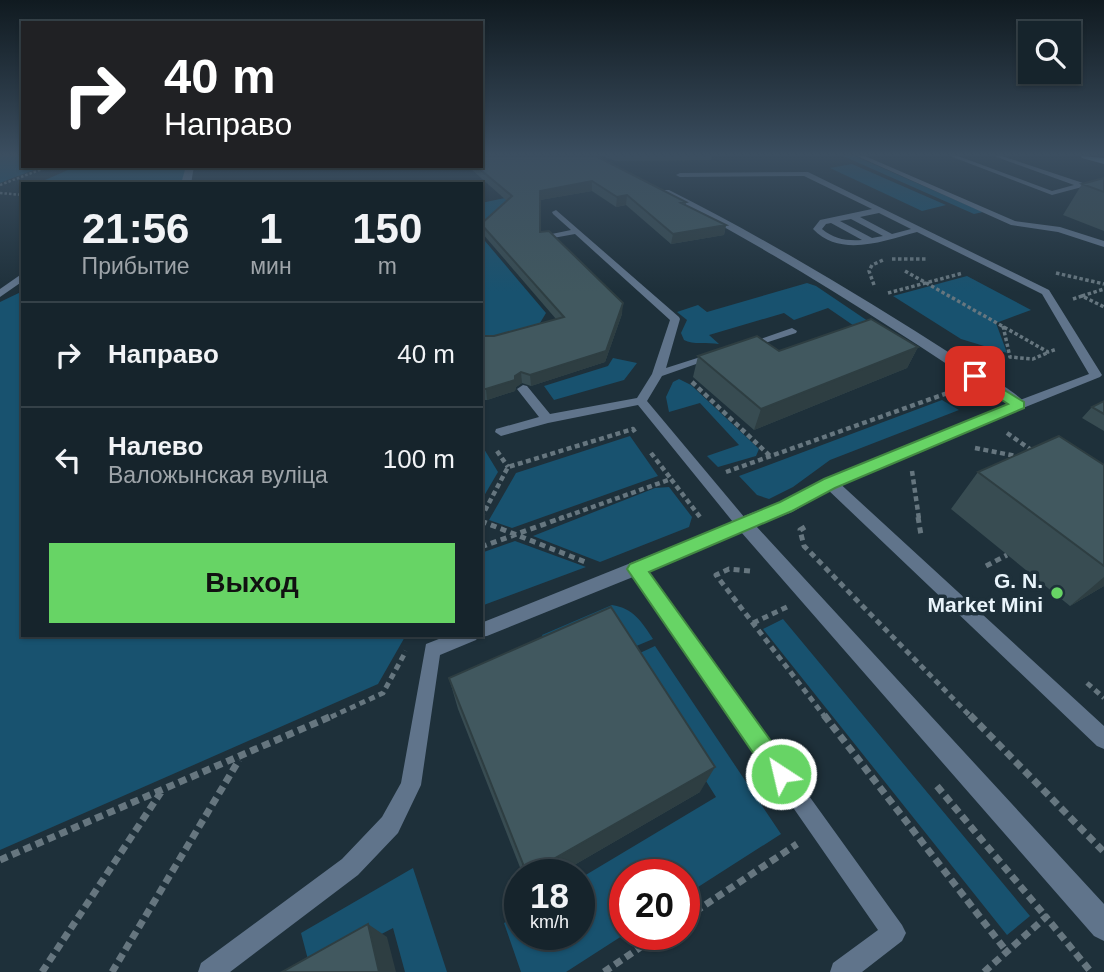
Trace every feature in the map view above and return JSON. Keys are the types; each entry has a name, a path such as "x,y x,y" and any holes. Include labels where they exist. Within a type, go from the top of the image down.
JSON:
{"street":[{"path":"684,201 731,225 843,290 1019,405"},
{"path":"1019,405 830,484 743,524 1104,926"}],"lane":[{"path":"862,201 1046,292 1100,377 1019,405"},
{"path":"964,201 1014,223 1038,223 1072,231 1104,244"},
{"path":"880,210 832,220 817,226 819,232 843,242 869,240 919,229"},
{"path":"501,432 547,419 641,401 658,374 675,319 556,212"},
{"path":"852,216 890,236"},
{"path":"832,220 869,240"},
{"path":"545,238 577,231"},
{"path":"0,294 21,278"},
{"path":"658,374 792,331"},
{"path":"523,389 547,419"},
{"path":"483,630 743,524 641,401"},
{"path":"830,484 1104,739"},
{"path":"636,569 894,933 842,972"},
{"path":"210,972 350,867 390,825 411,785 432,650 465,637"}],"path":[{"path":"937,260 883,260 873,265 869,271 872,284 889,294 968,272 958,268"},
{"path":"905,271 1048,352"},
{"path":"1068,300 1104,289"},
{"path":"1082,296 1104,307"},
{"path":"1003,326 1010,356 1033,359 1060,348 1063,355"},
{"path":"684,374 770,456"},
{"path":"732,479 725,472 958,390"},
{"path":"1016,425 1003,430 1038,454"},
{"path":"483,515 508,467 633,429 640,439"},
{"path":"962,445 1025,457"},
{"path":"648,449 701,518"},
{"path":"901,472 912,468 922,543 913,535"},
{"path":"483,546 671,478"},
{"path":"483,520 591,564"},
{"path":"811,524 800,530 804,547 1104,852"},
{"path":"986,566 1007,555"},
{"path":"756,574 747,569 729,569 716,575 1007,952"},
{"path":"780,598 796,618"},
{"path":"753,623 788,607"},
{"path":"0,860 240,758 383,693 411,643"},
{"path":"1084,681 1104,698"},
{"path":"112,972 240,758"},
{"path":"930,778 1091,972"},
{"path":"41,972 162,792"},
{"path":"700,908 799,843 791,832"},
{"path":"984,972 1046,917"},
{"path":"604,972 636,950"}],"shaded area":[{"path":"509,201 531,219 483,230 483,203"},
{"path":"901,201 938,201 946,205 922,211"},
{"path":"945,201 959,201 983,212 974,214"},
{"path":"483,234 485,241 546,313 534,333 483,345"},
{"path":"967,276 1031,310 996,323 1007,353 961,339 893,296"},
{"path":"807,283 816,286 896,340 882,345 828,308 794,320 784,313 709,335 719,344 684,340 681,333 687,320 677,312 698,305 707,312"},
{"path":"21,292 21,637 405,637 378,684 0,850 0,302"},
{"path":"613,358 637,363 624,380 554,400 544,386 608,366"},
{"path":"679,379 691,385 759,449 756,456 718,467 707,456 739,445 700,403 669,412 666,397 673,382"},
{"path":"942,400 959,410 830,460 793,487 769,499 757,495 739,476"},
{"path":"630,436 658,476 512,528 489,520 516,473"},
{"path":"483,447 498,472 483,498"},
{"path":"669,487 692,517 689,527 600,562 533,536 655,488"},
{"path":"515,541 586,567 483,605 483,552"},
{"path":"612,605 631,613 653,639 622,652 554,660 542,635"},
{"path":"783,619 1030,916 1007,935 763,629"},
{"path":"655,646 781,834 700,886 700,859 612,859 716,797 629,658"},
{"path":"609,861 609,944 566,972 521,972 513,950 595,950 595,869"},
{"path":"413,868 447,972 405,972 393,928 311,971 301,933"}],"building":[{"path":"506,201 540,201 540,232 549,231 623,303 606,351 530,375 521,372 515,376 515,380 483,389 483,336 494,336 564,317 483,226 483,222"},
{"path":"635,201 685,201 681,203 726,225 673,234"},
{"path":"871,319 918,347 761,409 698,356 757,336 779,351"},
{"path":"1104,401 1104,414 1092,407"},
{"path":"1059,436 1104,465 1104,566 978,472"},
{"path":"611,607 715,767 553,859 521,859 449,678"},
{"path":"368,924 379,972 282,972"}],"place":[{"name":"G. N. Market Mini","path":"1057,593"}],"route":[{"path":"781,774 636,569 1019,405 975,376"}]}
